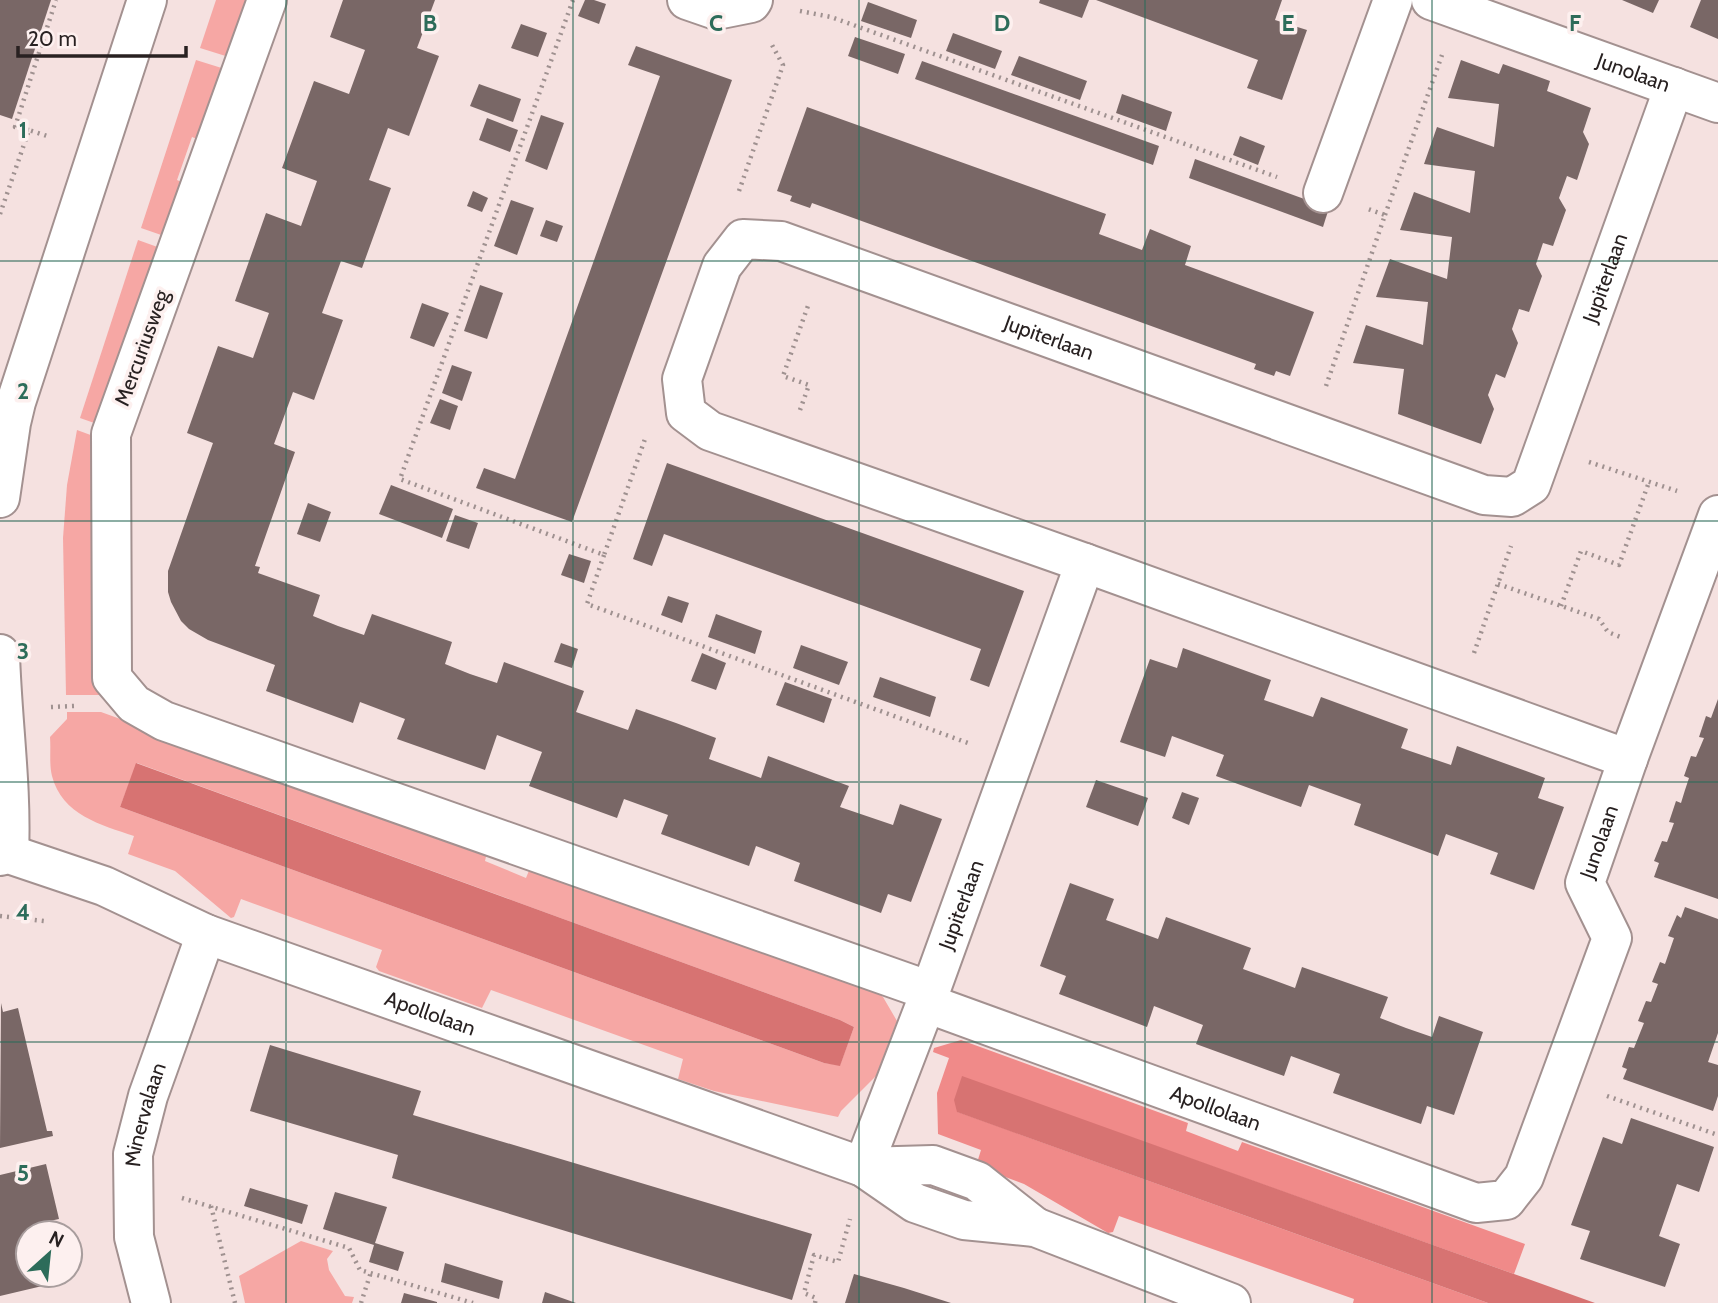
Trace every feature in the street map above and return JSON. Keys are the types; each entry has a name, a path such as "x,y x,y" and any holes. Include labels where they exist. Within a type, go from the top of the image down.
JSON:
{"street":[{"path":"0,498 16,402 148,0"},
{"name":"Mercuriusweg","path":"134,704 112,678 111,434 267,0"},
{"path":"687,0 716,10 752,1"},
{"path":"1323,193 1393,0"},
{"name":"Junolaan","path":"1445,5 1718,103"},
{"name":"Jupiterlaan","path":"743,239 781,241 1484,495 1512,497 1531,485 1674,87"},
{"path":"743,239 722,266 682,379 686,413 710,431 1628,759"},
{"name":"Junolaan","path":"1506,1200 1524,1177 1612,938 1585,883 1718,515"},
{"name":"Jupiterlaan","path":"863,1167 928,997 1085,563"},
{"path":"0,654 1,708 11,812 4,855"},
{"name":"Apollolaan","path":"134,704 164,721 928,997 1476,1203 1506,1200"},
{"name":"Apollolaan","path":"4,855 104,886 206,933 863,1167 915,1203 964,1220 1035,1227 1231,1303"},
{"name":"Minervalaan","path":"151,1303 134,1237 133,1154 148,1096 206,933"}],"path":[{"path":"56,0 15,127 98,154"},
{"path":"573,0 400,479 604,555"},
{"path":"752,1 831,17 1385,215"},
{"path":"743,239 735,202 783,65 752,1"},
{"path":"1310,432 1385,215 1445,5"},
{"path":"0,214 29,130"},
{"path":"784,456 809,384 783,376 825,256"},
{"path":"686,413 647,433 587,604 1013,759"},
{"path":"1545,446 1680,492"},
{"path":"1561,606 1581,551 1619,565 1649,482"},
{"path":"1458,698 1517,528 1512,497"},
{"path":"1497,584 1599,619 1608,632 1666,655"},
{"path":"1,708 134,704"},
{"path":"1560,1079 1718,1135"},
{"path":"134,1184 349,1248 360,1270 473,1303"},
{"path":"211,1206 235,1303"},
{"path":"815,1303 816,1298 804,1293 814,1255 838,1262 851,1216"},
{"path":"361,1303 371,1272"}],"shaded area":[{"path":"216,0 253,0 232,58 200,48"},
{"path":"196,60 228,70 202,141 192,137 177,180 186,184 167,237 141,228"},
{"path":"138,240 163,249 100,425 80,418"},
{"path":"77,430 96,437 100,695 66,695 63,538 67,485"},
{"path":"67,712 101,712 487,852 485,861 526,878 530,868 879,994 897,1021 876,1076 838,1117 714,1091 678,1079 683,1059 491,990 482,1008 379,971 376,967 382,950 241,899 234,917 231,918 175,871 128,854 134,836 84,816 64,800 52,776 50,737 67,719","holes":["137,763 854,1027 840,1065 824,1063 120,807"]},
{"path":"136,763 840,1020 854,1027 840,1066 824,1063 120,807"},
{"path":"961,1040 1188,1123 1186,1131 1238,1151 1242,1142 1525,1244 1514,1274 962,1077 958,1112 1488,1303 1353,1303 1354,1299 1119,1216 1113,1232 1108,1233 1024,1184 976,1166 981,1150 938,1134 937,1093 949,1058 933,1052 934,1048"},
{"path":"962,1076 1595,1303 1488,1303 957,1112 954,1100"},
{"path":"301,1241 333,1251 327,1259 329,1270 345,1296 354,1297 352,1303 245,1303 239,1276"}],"building":[{"path":"0,0 51,0 12,119 0,115"},
{"path":"343,0 435,0 417,48 439,56 409,136 388,128 369,180 391,188 362,268 341,261 322,313 343,320 314,400 293,392 274,444 295,452 255,566 260,567 258,573 320,595 313,616 338,626 364,635 372,614 452,642 445,664 470,674 497,683 504,662 584,691 576,712 628,730 636,709 716,738 709,759 761,778 768,756 849,786 840,807 893,825 900,804 942,819 911,902 888,894 881,913 794,881 800,863 756,846 749,866 661,834 668,815 624,799 617,818 529,786 542,752 497,735 485,770 397,739 405,719 360,702 353,723 266,691 275,665 208,640 181,621 168,592 168,571 213,443 187,433 218,346 253,358 269,313 235,301 266,213 301,226 317,181 282,168 314,81 349,94 365,50 330,37"},
{"path":"585,0 606,4 599,24 578,16"},
{"path":"1040,0 1089,0 1082,18 1039,3"},
{"path":"1096,0 1282,0 1275,20 1307,30 1282,100 1247,88 1258,60"},
{"path":"1622,0 1659,0 1653,13"},
{"path":"1701,0 1718,0 1718,39 1690,27"},
{"path":"868,2 917,20 911,38 861,21"},
{"path":"521,24 547,33 538,57 511,48"},
{"path":"953,33 1002,51 995,69 946,51"},
{"path":"855,37 905,54 898,74 848,56"},
{"path":"636,46 732,80 572,522 476,488 484,468 515,479 550,383 660,76 628,65"},
{"path":"1019,56 1087,81 1080,100 1011,75"},
{"path":"1461,60 1499,74 1503,64 1550,81 1547,91 1591,108 1583,132 1589,144 1577,180 1567,176 1559,198 1566,210 1553,246 1543,243 1536,264 1542,276 1529,312 1519,309 1512,329 1518,343 1505,378 1496,374 1488,395 1494,409 1481,444 1398,414 1404,369 1353,363 1366,325 1423,345 1428,302 1376,297 1390,259 1447,279 1452,237 1400,230 1414,192 1470,213 1475,171 1424,164 1437,127 1494,147 1499,104 1448,98"},
{"path":"922,61 1159,146 1153,165 915,79"},
{"path":"479,84 521,99 513,122 470,106"},
{"path":"1122,94 1172,112 1166,131 1116,113"},
{"path":"807,107 1106,214 1099,234 1142,250 1150,229 1191,246 1185,265 1314,312 1290,376 1276,371 1274,376 1254,369 1256,364 812,203 810,208 790,201 792,196 777,191"},
{"path":"541,115 564,123 547,170 525,161"},
{"path":"487,118 518,130 510,152 479,140"},
{"path":"1240,136 1265,146 1258,165 1233,155"},
{"path":"1195,159 1329,208 1323,227 1189,178"},
{"path":"473,191 488,198 482,212 467,206"},
{"path":"511,200 534,208 517,255 494,246"},
{"path":"546,220 563,226 557,242 540,236"},
{"path":"480,285 503,293 487,339 464,331"},
{"path":"422,303 449,313 434,347 410,338"},
{"path":"452,365 472,372 462,401 442,393"},
{"path":"440,399 458,406 450,430 430,423"},
{"path":"667,463 1024,591 989,687 970,680 981,649 664,534 652,566 633,559"},
{"path":"391,485 453,509 442,538 379,514"},
{"path":"308,503 331,512 320,542 297,534"},
{"path":"455,515 478,523 469,549 446,541"},
{"path":"569,554 591,561 584,583 561,575"},
{"path":"668,596 689,603 682,623 661,615"},
{"path":"716,614 762,631 755,654 708,637"},
{"path":"561,643 578,649 572,668 554,662"},
{"path":"801,645 848,662 839,685 793,668"},
{"path":"1183,648 1271,680 1264,700 1313,717 1321,697 1408,729 1401,748 1451,765 1457,746 1545,778 1538,798 1564,807 1534,890 1490,874 1498,853 1446,834 1438,856 1354,825 1361,804 1309,785 1301,807 1216,776 1224,755 1172,736 1165,757 1120,742 1150,659 1177,668"},
{"path":"702,653 726,663 716,690 691,681"},
{"path":"880,677 936,697 930,717 873,697"},
{"path":"785,682 832,699 824,723 776,705"},
{"path":"1718,699 1718,899 1654,877 1659,863 1654,861 1662,841 1667,842 1674,823 1669,822 1676,801 1681,803 1689,778 1684,776 1691,756 1696,757 1704,738 1699,737 1706,716 1711,718"},
{"path":"1096,780 1148,798 1138,826 1086,807"},
{"path":"1182,792 1199,798 1189,825 1172,818"},
{"path":"1070,883 1114,899 1106,920 1158,939 1166,917 1251,948 1243,969 1295,988 1302,967 1388,997 1380,1018 1406,1028 1432,1037 1439,1016 1483,1032 1454,1115 1427,1106 1421,1124 1333,1093 1340,1074 1291,1056 1284,1076 1196,1044 1203,1025 1154,1006 1147,1027 1059,994 1066,976 1040,966"},
{"path":"1685,907 1718,919 1718,1033 1708,1062 1718,1065 1718,1096 1713,1111 1623,1079 1627,1069 1622,1067 1629,1047 1634,1048 1644,1023 1638,1021 1646,1001 1651,1002 1658,984 1652,982 1660,962 1665,964 1674,938 1668,936 1677,915 1681,918"},
{"path":"1,1003 3,1012 18,1008 47,1131 52,1131 53,1136 0,1148"},
{"path":"270,1045 421,1091 413,1115 812,1234 792,1300 392,1178 398,1155 250,1111"},
{"path":"1631,1118 1714,1147 1699,1192 1677,1184 1659,1236 1680,1244 1665,1287 1580,1259 1590,1231 1571,1225 1603,1137 1622,1144"},
{"path":"46,1164 59,1219 14,1219 14,1289 30,1289 0,1296 0,1175"},
{"path":"250,1188 308,1205 302,1224 244,1206"},
{"path":"335,1192 387,1207 375,1243 404,1252 398,1271 369,1262 374,1245 323,1229"},
{"path":"445,1263 503,1281 499,1299 441,1282"},
{"path":"854,1274 904,1288 951,1303 845,1303"},
{"path":"545,1292 576,1303 542,1303"},
{"path":"404,1293 437,1302 437,1303 401,1303"}]}
